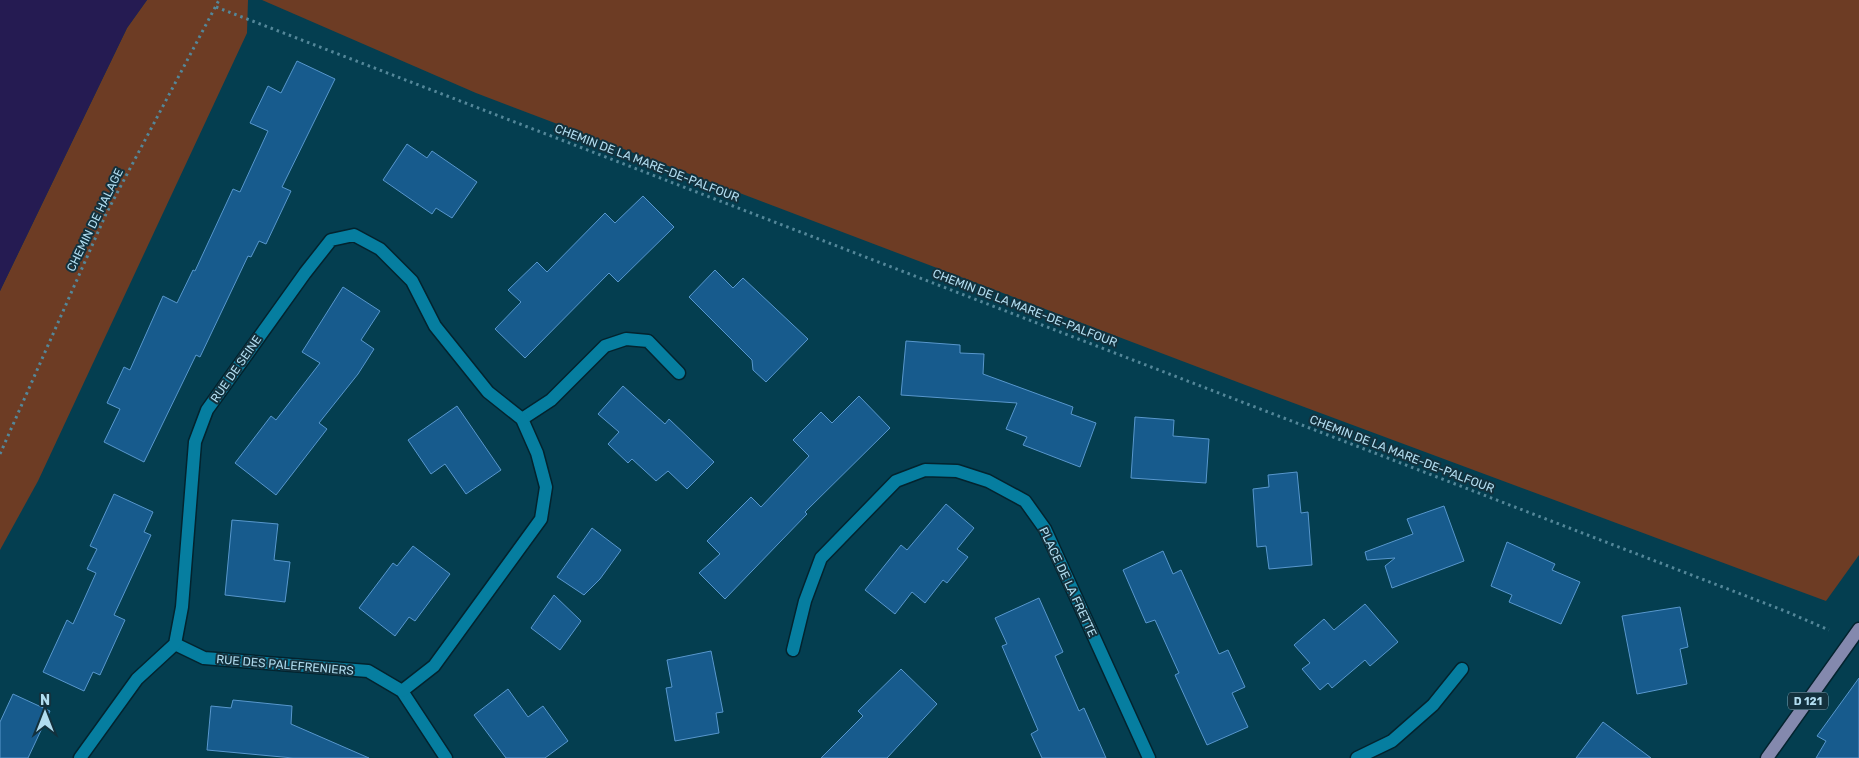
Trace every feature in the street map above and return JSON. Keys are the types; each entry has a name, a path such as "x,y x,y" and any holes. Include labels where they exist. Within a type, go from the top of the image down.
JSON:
{"main road":[{"name":"D 121","path":"1767,758 1859,629"}],"street":[{"name":"RUE DE SEINE","path":"175,644 182,607 195,442 207,410 305,272 331,240 354,235 380,249 412,281 435,326 488,392 522,419 537,453 546,487 542,519 434,666 402,692"},
{"path":"522,419 552,400 605,346 626,339 648,341 679,373"},
{"name":"PLACE DE LA FRETTE","path":"793,650 804,601 821,558 896,481 926,470 957,471 988,481 1025,501 1045,529 1149,758"},
{"path":"80,758 137,679 175,644"},
{"name":"RUE DES PALEFRENIERS","path":"175,644 204,658 368,671 402,692 446,758"},
{"path":"1358,758 1392,741 1433,705 1462,669"}],"path":[{"name":"CHEMIN DE HALAGE","path":"0,454 106,214 219,0"},
{"name":"CHEMIN DE LA MARE-DE-PALFOUR","path":"216,7 1826,628"}],"shaded area":[{"path":"0,0 147,0 127,28 0,291"},
{"path":"147,0 248,0 247,33 38,481 0,550 0,291 127,28"},
{"path":"262,0 1859,0 1859,555 1826,601 1240,383 476,93"}],"building":[{"path":"297,61 335,79 282,187 291,191 266,244 259,241 251,257 248,256 200,357 196,355 144,462 104,442 120,409 107,403 124,367 130,370 163,296 177,303 193,270 195,271 233,189 240,192 268,131 250,123 268,86 281,93"},
{"path":"407,144 427,158 432,151 477,182 452,218 436,208 432,214 383,180"},
{"path":"643,196 674,227 618,282 609,273 525,358 495,329 521,302 508,290 537,262 547,272 605,213 615,223"},
{"path":"715,270 733,288 743,278 808,339 766,382 753,370 752,360 689,297"},
{"path":"343,287 380,311 361,340 374,349 358,374 319,423 327,429 276,495 235,463 271,416 276,420 320,363 302,352"},
{"path":"906,341 960,345 960,353 984,354 983,374 1073,407 1071,414 1096,423 1080,467 1023,445 1027,437 1006,429 1017,403 901,395"},
{"path":"623,386 665,424 669,419 714,462 687,489 668,471 656,481 632,459 628,463 608,444 619,432 598,414"},
{"path":"859,396 890,428 805,512 807,514 725,599 699,573 720,554 707,541 751,497 761,507 809,456 793,440 821,412 832,423"},
{"path":"457,406 501,470 466,494 445,464 431,474 408,440"},
{"path":"1135,417 1174,420 1173,436 1209,439 1206,483 1131,478"},
{"path":"1297,472 1301,513 1308,512 1312,565 1269,569 1266,546 1257,547 1253,489 1269,487 1268,475"},
{"path":"114,494 153,512 144,532 151,535 114,615 125,620 100,675 93,672 84,691 43,672 67,620 73,624 96,573 87,569 97,549 90,546"},
{"path":"946,504 974,528 957,549 968,557 947,583 943,580 925,603 912,592 895,614 865,590 901,545 907,550"},
{"path":"1444,506 1464,561 1392,588 1385,566 1395,558 1367,560 1365,552 1413,534 1407,519"},
{"path":"232,520 278,524 274,560 290,562 285,602 225,595"},
{"path":"592,528 621,550 600,579 584,595 557,577"},
{"path":"1507,542 1555,564 1552,570 1580,582 1561,624 1509,602 1512,595 1491,586"},
{"path":"413,546 450,574 415,621 409,617 395,636 359,608 393,563 397,566"},
{"path":"1163,551 1173,574 1181,570 1219,654 1228,650 1245,687 1232,693 1248,727 1207,745 1175,675 1179,673 1155,620 1146,623 1123,570"},
{"path":"554,595 581,621 560,650 531,628"},
{"path":"1039,598 1063,652 1055,656 1079,711 1084,708 1106,758 1042,758 1031,734 1038,730 1002,646 1007,644 995,618"},
{"path":"1365,604 1398,642 1370,666 1365,660 1332,688 1328,683 1320,690 1302,669 1310,663 1294,645 1324,619 1334,630"},
{"path":"1680,607 1688,647 1680,649 1687,684 1637,694 1622,616"},
{"path":"711,651 723,712 716,713 719,733 675,741 666,688 672,687 667,660"},
{"path":"901,669 937,704 887,758 821,758 863,716 858,711"},
{"path":"1859,678 1859,758 1816,758 1826,741 1817,736"},
{"path":"508,689 528,717 543,706 568,741 545,758 506,758 474,715"},
{"path":"13,694 50,711 28,758 0,758 0,722"},
{"path":"233,700 292,706 291,724 369,758 293,758 207,750 211,706 231,708"},
{"path":"1603,722 1651,758 1576,758"}]}
